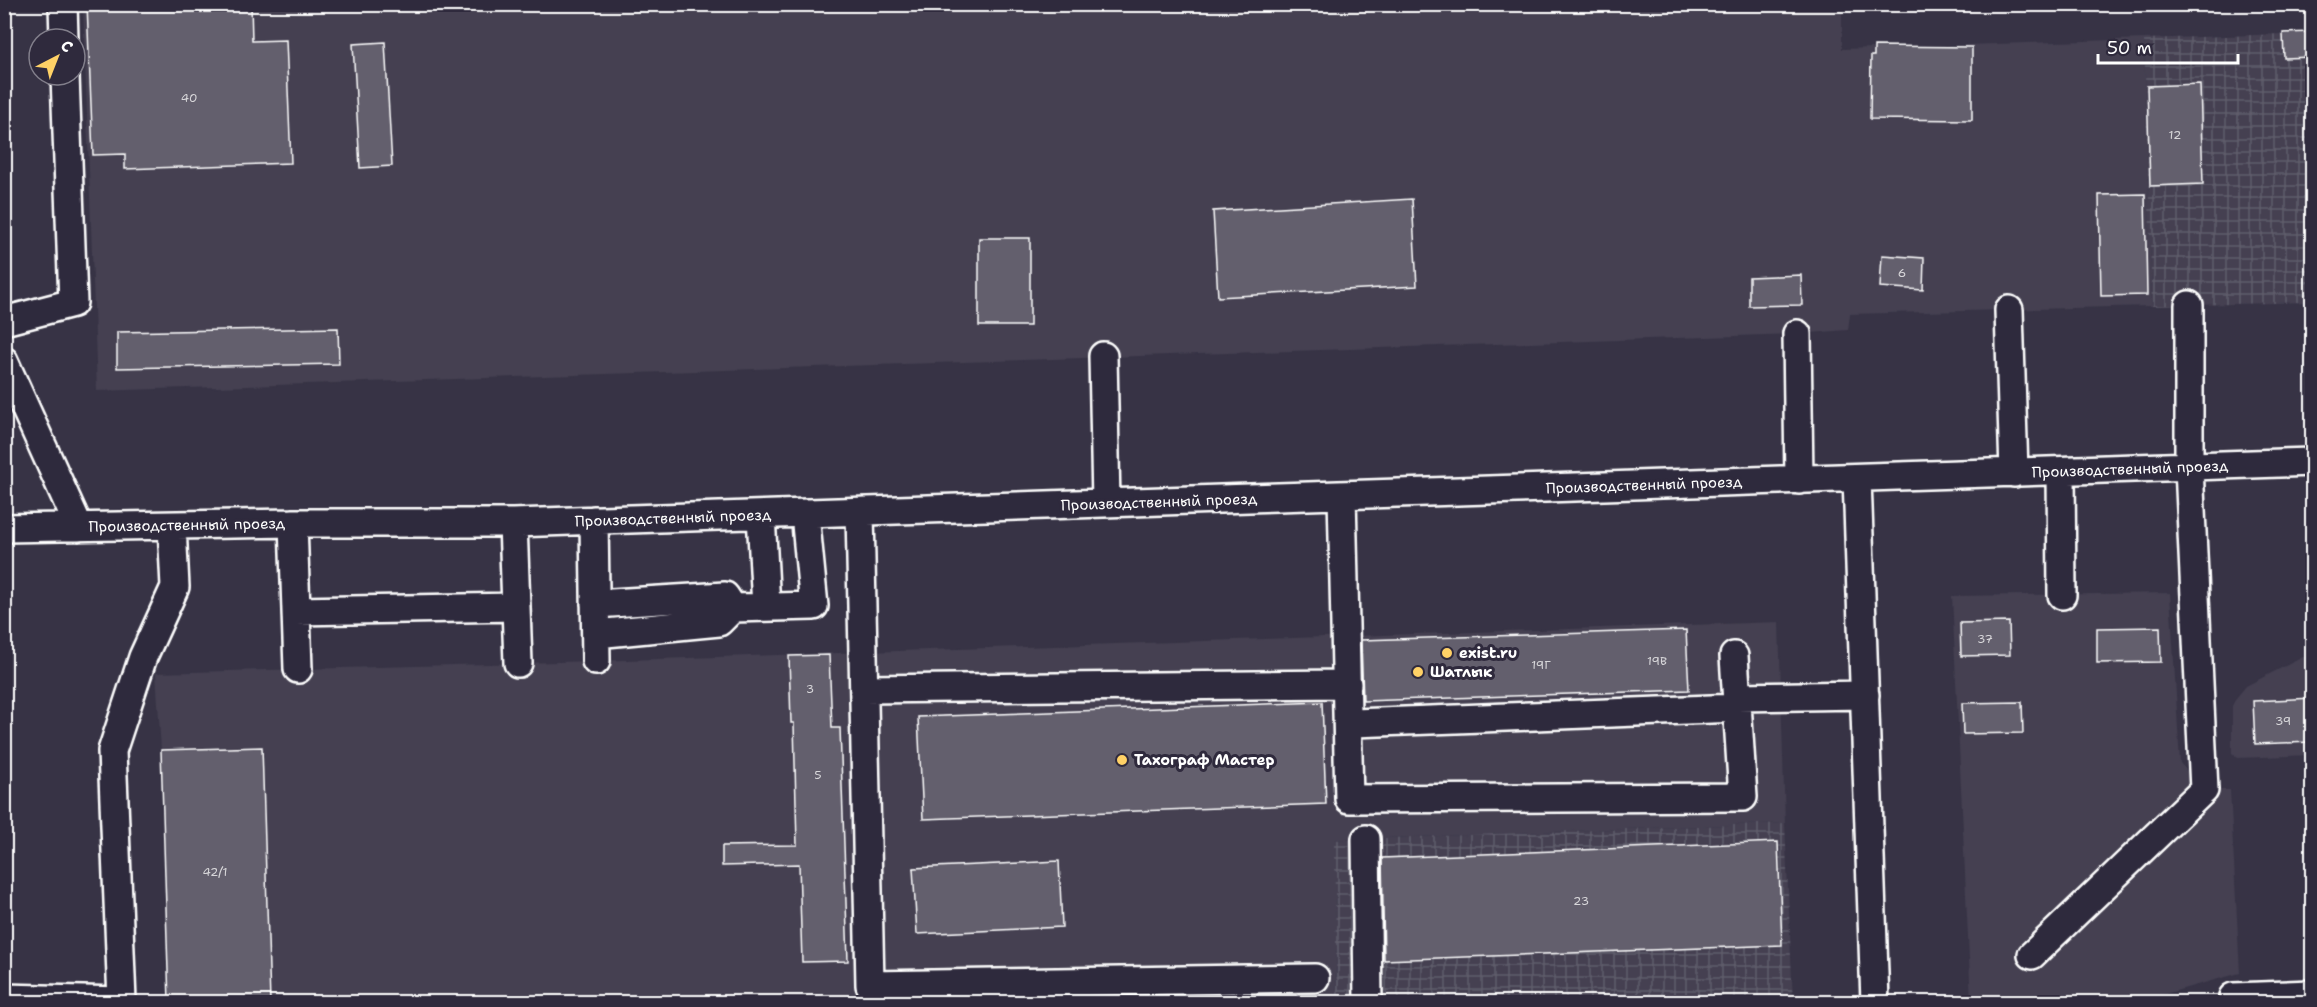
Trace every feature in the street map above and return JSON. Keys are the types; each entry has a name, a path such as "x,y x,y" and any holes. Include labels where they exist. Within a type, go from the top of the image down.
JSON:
{"street":[{"path":"63,4 64,27"},
{"path":"4,321 73,303 65,87"},
{"path":"2032,955 2204,790 2190,467 2189,305"},
{"path":"2009,310 2014,473"},
{"path":"1797,334 1799,480"},
{"path":"1103,356 1106,503"},
{"path":"4,361 79,527"},
{"name":"Производственный проезд","path":"4,528 293,523 513,523 2313,462"},
{"path":"2061,471 2062,595"},
{"path":"1857,478 1875,1002"},
{"path":"1342,495 1349,799 1743,797 1734,656"},
{"path":"860,512 870,985 1315,978"},
{"path":"596,634 719,622 733,608 814,606 805,513"},
{"path":"762,515 766,607"},
{"path":"594,520 596,661"},
{"path":"293,523 298,669"},
{"path":"513,523 518,663"},
{"path":"4,998 122,1001 112,751 143,657 175,587 172,526"},
{"path":"595,604 725,596 733,608"},
{"path":"296,611 516,607"},
{"path":"865,689 1347,684"},
{"path":"1354,723 1865,695"},
{"path":"1366,839 1368,1002"},
{"path":"2233,997 2313,994"}],"shaded area":[{"path":"1842,4 1842,49 2144,39 2152,306 1850,314 1848,330 1797,334 97,391 86,87 87,27 84,27 83,5"},
{"path":"2312,33 2312,302 2152,306 2144,39"},
{"path":"2170,593 2180,763 2204,790 2230,790 2240,973 2136,1002 1971,1002 1952,596"},
{"path":"1779,622 1785,823 1335,840 1337,1002 169,1002 161,750 156,673 596,661"},
{"path":"2303,657 2312,657 2312,755 2238,758 2232,753 2232,706 2236,698 2246,686"},
{"path":"1785,823 1793,1002 1337,1002 1334,840"}],"building":[{"path":"87,4 251,4 252,41 286,40 291,163 125,169 125,154 93,155"},
{"path":"2313,32 2313,57 2284,58 2283,33"},
{"path":"385,42 392,166 360,168 353,44"},
{"path":"1874,46 1972,47 1972,120 1870,119 1871,56 1874,56"},
{"path":"2200,84 2203,184 2150,186 2147,86"},
{"path":"2145,194 2147,295 2101,296 2099,195"},
{"path":"1412,199 1417,286 1218,297 1213,211"},
{"path":"979,238 1030,238 1030,326 979,326"},
{"path":"1882,255 1924,258 1923,290 1880,287"},
{"path":"1801,275 1802,305 1749,306 1749,277"},
{"path":"338,328 339,364 117,368 117,332"},
{"path":"2009,622 2010,655 1961,656 1960,623"},
{"path":"2160,627 2161,662 2097,663 2097,628"},
{"path":"1686,630 1689,690 1363,701 1361,640"},
{"path":"829,655 832,728 840,728 848,961 802,962 799,864 722,866 722,846 797,845 794,723 791,723 789,656"},
{"path":"2313,698 2313,742 2255,744 2253,701"},
{"name":"Тахограф Мастер","path":"1322,702 1326,804 923,819 918,717"},
{"path":"2022,702 2023,733 1963,734 1962,703"},
{"path":"262,747 270,1002 169,1002 161,750"},
{"path":"1778,842 1782,945 1384,960 1382,858"},
{"path":"1059,861 1062,927 917,934 913,868"}],"place":[{"name":"exist.ru","path":"1447,653"},
{"name":"Шатлык","path":"1418,672"},
{"name":"Тахограф Мастер","path":"1122,760"}]}
